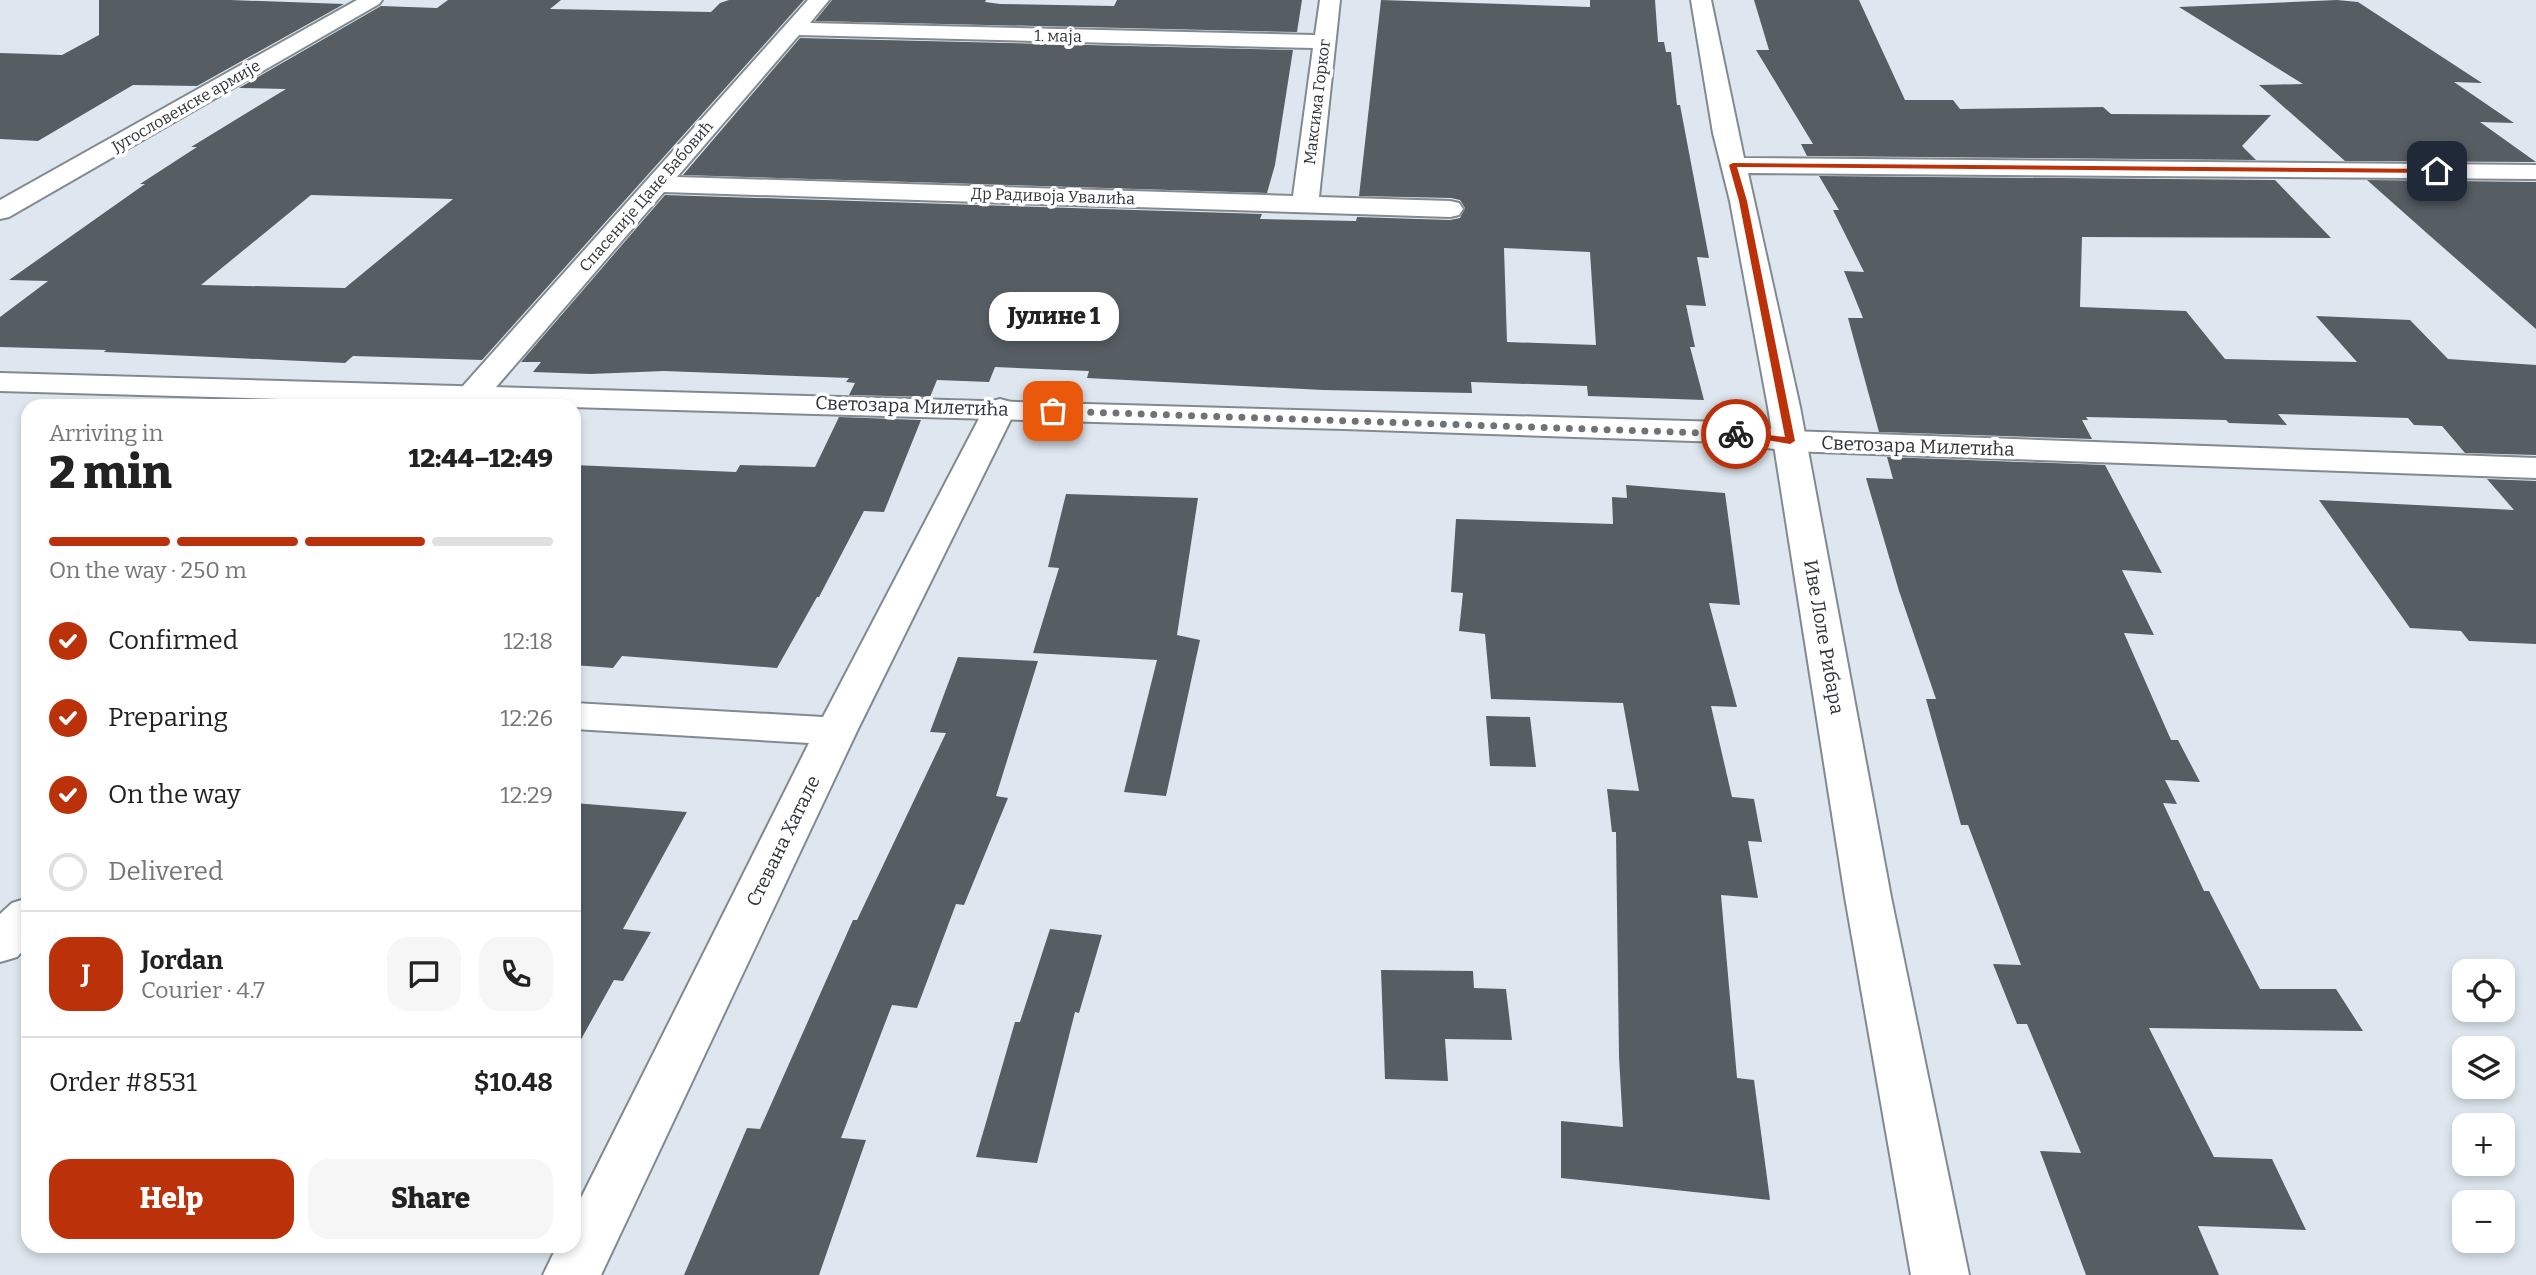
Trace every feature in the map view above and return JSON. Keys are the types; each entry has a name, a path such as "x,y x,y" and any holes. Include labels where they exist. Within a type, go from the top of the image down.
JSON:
{"street":[{"name":"Југословенске армије","path":"0,211 372,0"},
{"name":"Спасеније Цане Бабовић","path":"473,394 819,0"},
{"name":"Максима Горког","path":"1305,203 1330,0"},
{"name":"Иве Лоле Рибара","path":"1701,0 1790,441 1868,897 1940,1275"},
{"name":"1. маја","path":"792,29 1324,43"},
{"path":"1733,165 2536,173"},
{"name":"Др Радивоја Увалића","path":"656,184 1450,209"},
{"name":"Светозара Милетића","path":"0,382 1722,432 1790,441 2536,468"},
{"name":"Стевана Хатале","path":"572,1275 836,731 1000,409"},
{"path":"581,716 836,731"},
{"path":"0,944 21,922"}],"building":[{"path":"99,0 230,0 344,4 197,86 133,85 38,141 0,139 0,53 62,55 99,35"},
{"path":"448,0 561,0 550,9 711,12 720,3 729,0 804,0 482,360 353,356 345,363 0,347 0,317 48,281 9,280 145,184 140,184 197,147 191,147 286,89 239,88 381,6 437,8","holes":["311,195 453,199 345,288 201,285"]},
{"path":"832,0 986,0 985,2 1000,4 1114,6 1117,0 1302,0 1297,32 815,21"},
{"path":"1381,0 1590,7 1590,0 1655,0 1658,42 1664,42 1666,52 1671,52 1677,105 1680,105 1709,258 1697,257 1706,306 1686,305 1695,347 1690,347 1704,400 1588,396 1587,386 1471,382 1472,393 1323,390 1087,378 1089,371 995,367 989,382 937,380 930,397 849,395 855,383 846,382 849,378 664,371 591,374 533,372 541,362 521,362 665,195 1262,214 1260,219 1356,221 1357,217 1450,220 1460,218 1465,208 1460,200 1451,198 1359,196","holes":["1504,248 1590,252 1596,345 1507,342"]},
{"path":"1754,0 1859,0 1905,100 1953,100 1960,109 2103,107 2111,114 2271,115 2242,146 2256,160 1807,156 1801,144 1813,144 1756,50 1769,50"},
{"path":"2337,0 2358,2 2482,83 2454,82 2514,123 2480,122 2536,162 2345,161 2259,85 2303,84 2179,7"},
{"path":"800,38 1293,50 1275,165 1267,193 683,175"},
{"path":"1819,176 2275,180 2331,238 2082,237 2080,307 2186,311 2225,359 2357,362 2316,316 2410,320 2448,359 2536,365 2536,455 2465,453 2442,426 2414,425 2408,418 2278,414 2287,425 2229,423 2226,420 2086,417 2088,420 2082,420 2092,439 1879,432 1848,318 1863,318 1844,271 1864,272 1833,210 1839,210"},
{"path":"2367,180 2536,182 2536,329 2429,235"},
{"path":"839,417 921,420 884,512 864,511 819,597 777,668 622,656 613,668 581,666 581,465 736,472 740,465 815,467"},
{"path":"1887,457 2105,465 2162,573 2122,570 2154,635 2124,633 2171,740 2178,740 2200,782 2165,780 2177,804 2163,803 2204,891 2209,891 2260,989 2336,989 2363,1031 2149,1028 2214,1157 2272,1159 2306,1230 2198,1226 2219,1275 2086,1275 2040,1151 2081,1153 2027,1024 2017,1024 1993,964 2021,965 1968,825 1961,825 1926,699 1936,699 1899,591 1866,478 1893,479"},
{"path":"2487,479 2536,481 2536,644 2469,641 2461,631 2410,628 2319,500 2514,510"},
{"path":"1626,485 1725,493 1740,605 1709,603 1737,707 1711,706 1732,797 1754,799 1762,842 1748,841 1758,898 1721,895 1737,1078 1754,1080 1770,1200 1561,1178 1561,1121 1623,1127 1619,1057 1616,832 1612,832 1607,789 1639,791 1623,703 1491,699 1485,634 1459,631 1463,593 1451,592 1456,519 1613,524 1612,497 1627,498"},
{"path":"1066,494 1198,498 1177,635 1200,640 1166,796 1124,792 1157,660 1033,653 1059,568 1048,567"},
{"path":"958,657 1038,661 996,796 1008,798 964,905 956,904 917,1008 892,1005 841,1138 866,1140 819,1275 684,1275 747,1128 760,1129 853,920 857,920 946,733 930,732"},
{"path":"1486,716 1530,717 1536,767 1490,766"},
{"path":"581,804 687,812 623,929 651,932 623,981 614,980 581,1039"},
{"path":"1050,929 1102,935 1079,1013 1075,1012 1037,1163 976,1157 1015,1022 1020,1022"},
{"path":"1381,970 1473,971 1474,988 1506,989 1512,1040 1445,1039 1448,1081 1385,1079"}],"way so far":[{"path":"1053,411 1736,434"}],"place":[{"name":"Јулине 1","path":"1053,411"}],"route":[{"path":"1736,434 1790,441 1743,201 1733,165 2437,171"}]}
